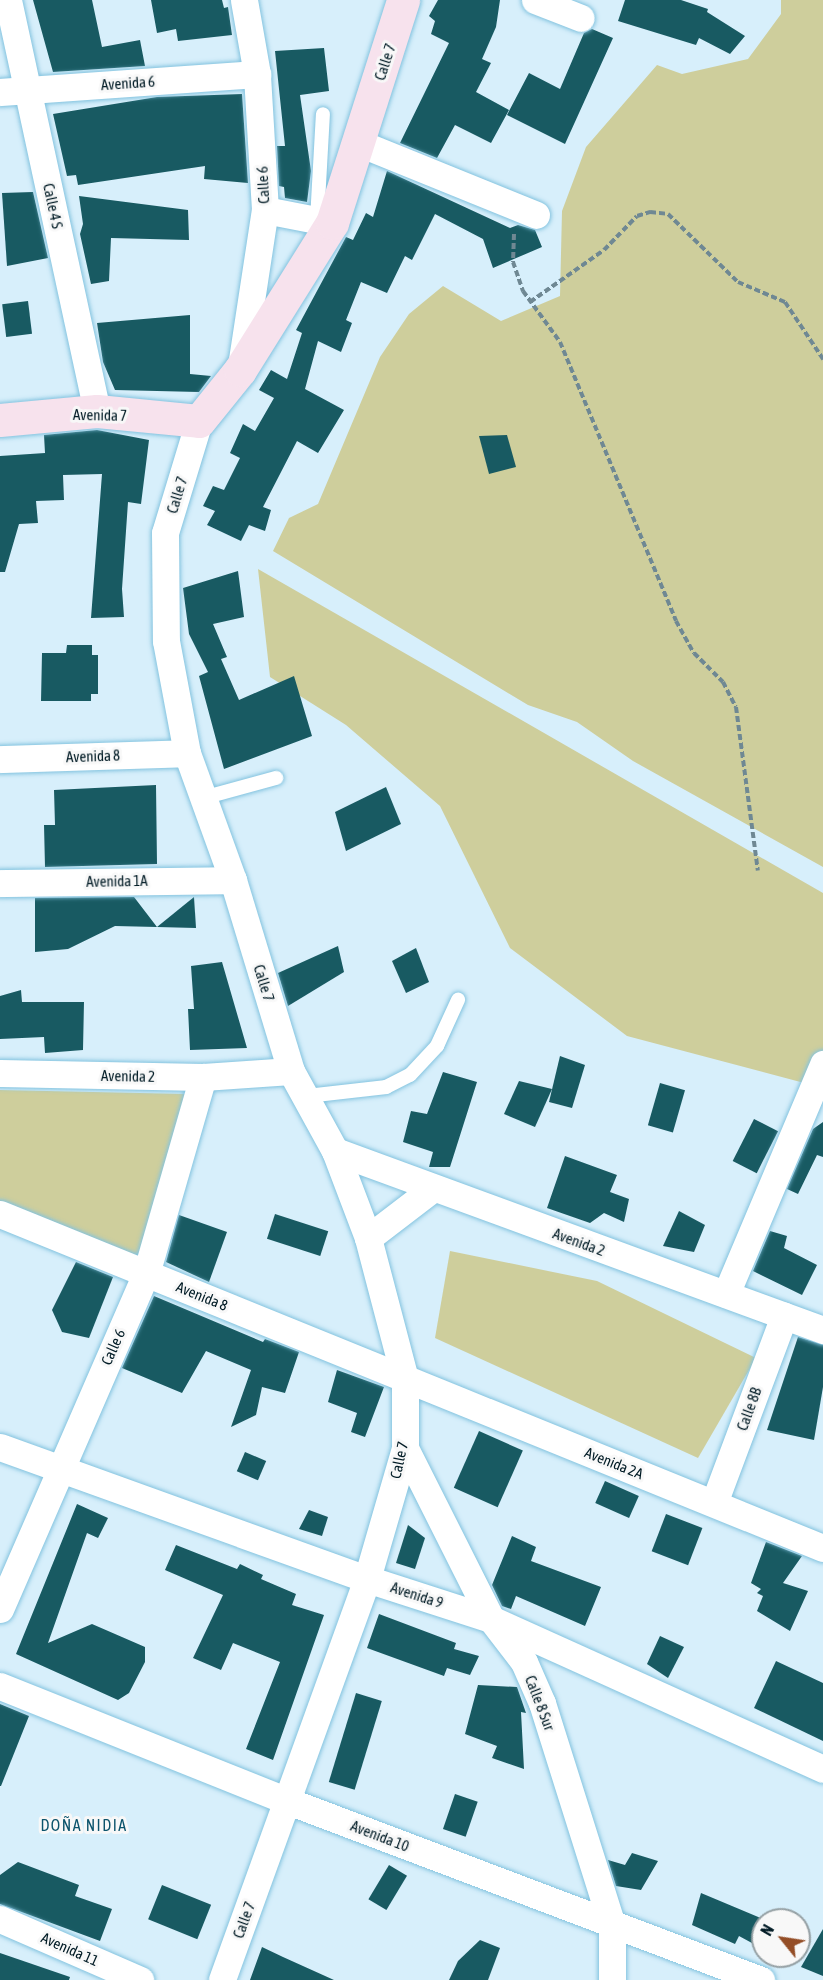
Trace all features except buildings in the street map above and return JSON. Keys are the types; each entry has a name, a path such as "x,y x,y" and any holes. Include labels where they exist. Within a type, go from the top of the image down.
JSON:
{"main road":[{"name":"Calle 7","path":"200,421 240,370 325,222 358,143 403,0"},
{"name":"Avenida 7","path":"0,420 97,411 200,421"}],"street":[{"name":"Calle 4 S","path":"8,0 97,411"},
{"name":"Calle 6","path":"240,370 265,210 257,74 244,0"},
{"path":"535,0 581,18"},
{"name":"Avenida 6","path":"0,92 257,74"},
{"path":"358,143 525,210"},
{"path":"265,210 325,222"},
{"name":"Calle 7","path":"200,421 165,533 166,641 187,753 233,880 291,1071 308,1096 335,1151 368,1238 405,1378 405,1448 367,1579 222,1980"},
{"name":"Avenida 8","path":"0,759 187,753"},
{"name":"Avenida 1A","path":"0,883 233,880"},
{"path":"726,1294 823,1064"},
{"name":"Avenida 2","path":"0,1073 203,1077 291,1071"},
{"name":"Calle 6","path":"0,1609 146,1274 203,1077"},
{"name":"Avenida 2","path":"335,1151 432,1189 823,1330"},
{"path":"368,1238 432,1189"},
{"name":"Avenida 8","path":"0,1214 405,1378"},
{"name":"Calle 8B","path":"714,1503 784,1316"},
{"name":"Avenida 2A","path":"405,1378 823,1548"},
{"name":"Avenida 9","path":"0,1447 367,1579 491,1619 823,1769"},
{"name":"Calle 8 Sur","path":"405,1448 491,1619 524,1662 542,1703 612,1925 612,1980"},
{"name":"Avenida 10","path":"0,1686 288,1801 761,1980"},
{"name":"Avenida 11","path":"0,1919 140,1980"}],"lane":[{"path":"323,114 325,222"},
{"path":"203,798 276,778"},
{"path":"308,1096 360,1092 386,1087 410,1076 436,1046 459,1000"}],"path":[{"path":"525,210 513,262 530,302 560,342 583,391 616,481 631,508 676,621 694,654 723,682 736,707 758,871"},
{"path":"530,302 604,250 637,216 650,212 668,214 738,282 785,302 823,359"}],"green space":[{"path":"781,0 823,0 823,867 633,761 577,722 528,705 273,551 289,518 318,504 380,357 409,314 443,286 501,321 560,296 562,211 586,147 657,65 682,74 748,59 781,14"},
{"path":"258,569 823,893 823,1088 627,1036 510,948 440,806 346,725 270,677"},
{"path":"0,1090 186,1094 140,1266 0,1208"},
{"path":"450,1251 597,1281 756,1358 698,1458 435,1338"}],"district":[{"name":"DOÑA NIDIA","path":"84,1825"}]}
